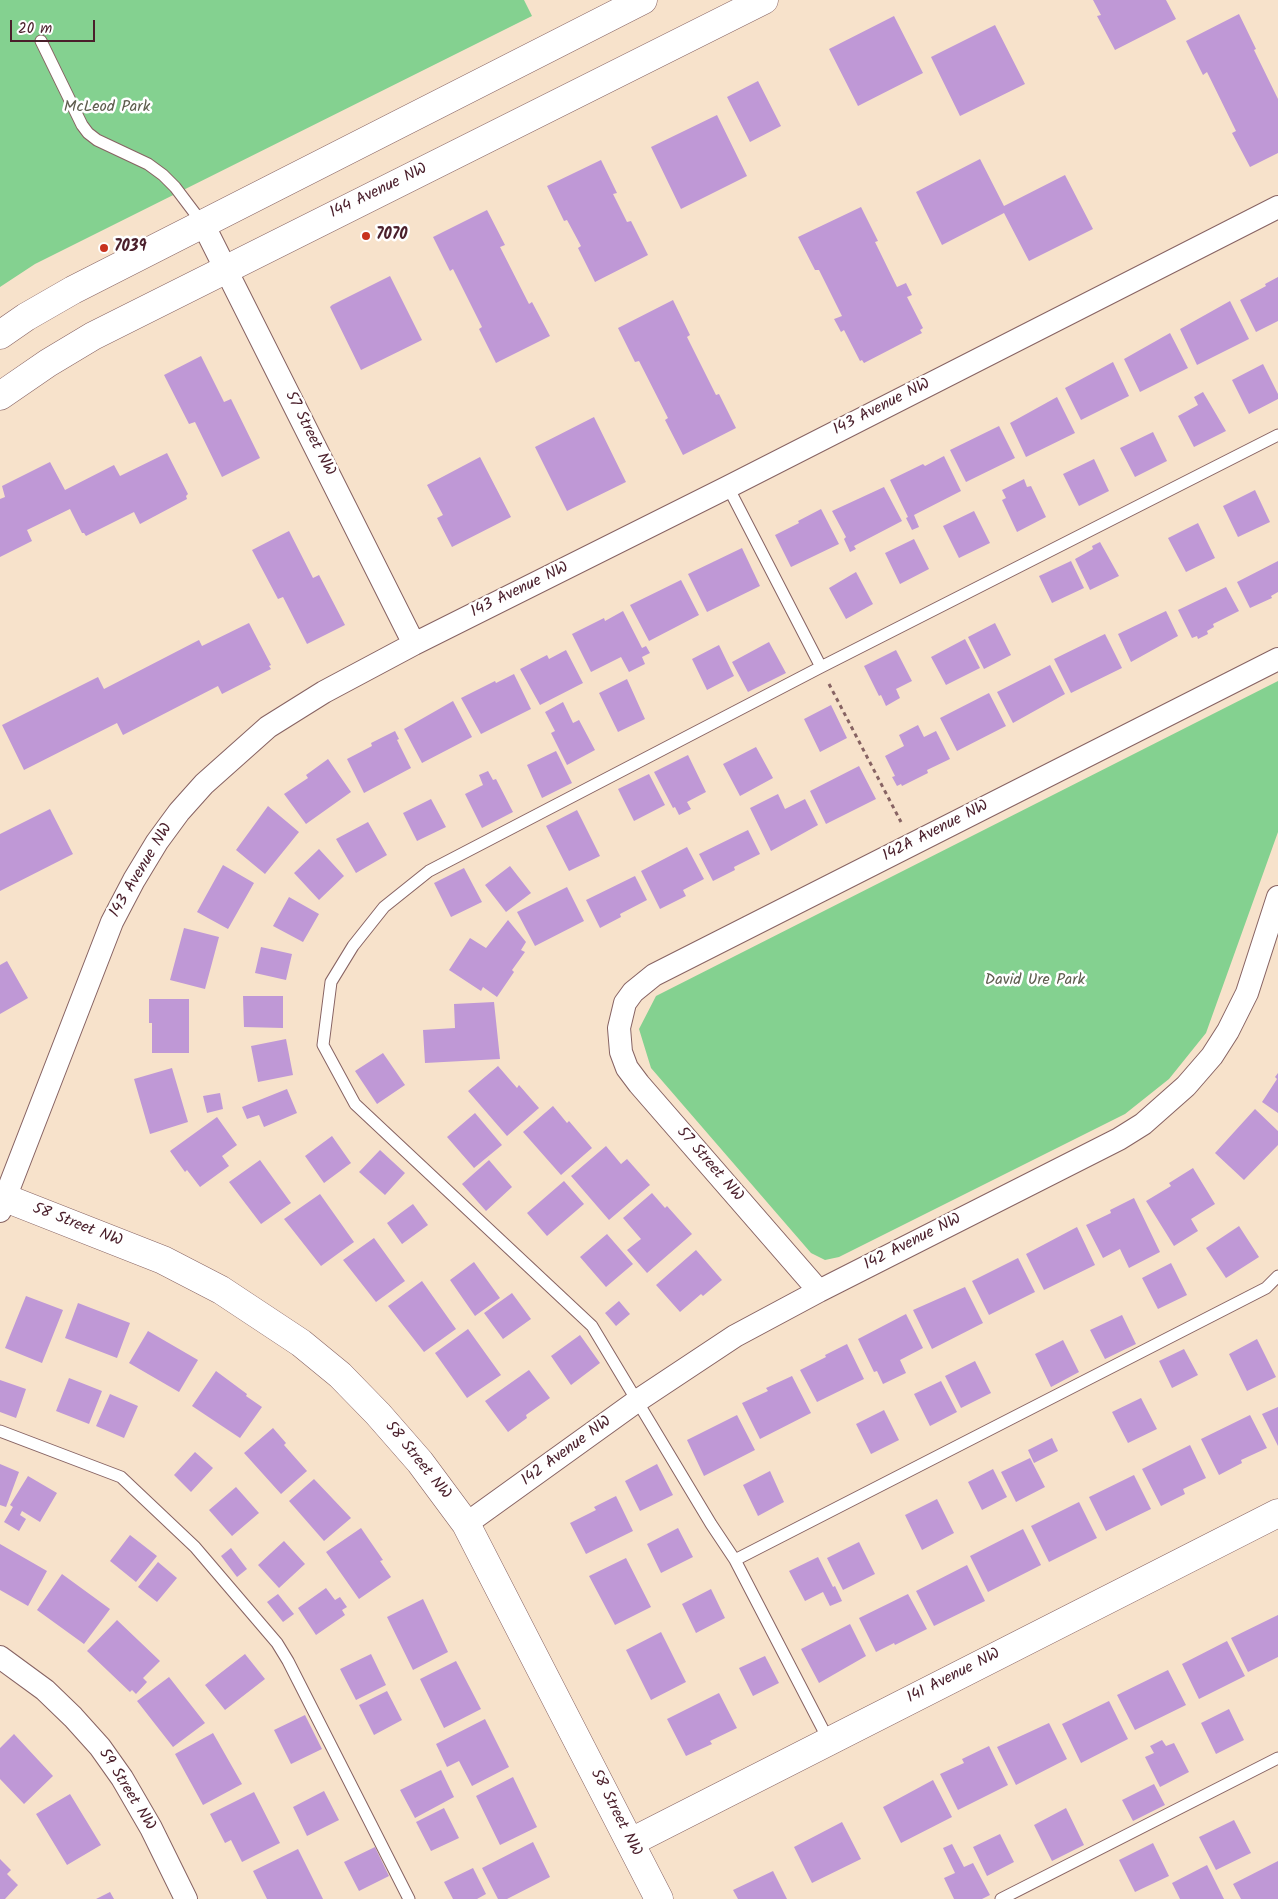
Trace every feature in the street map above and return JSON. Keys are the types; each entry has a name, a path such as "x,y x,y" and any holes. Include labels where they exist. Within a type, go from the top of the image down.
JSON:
{"street":[{"path":"0,335 26,317 73,290 643,0"},
{"name":"144 Avenue NW","path":"0,396 48,362 93,336 764,0"},
{"name":"143 Avenue NW","path":"2,1202 112,922 157,842 179,812 204,784 268,727 324,692 414,644 728,487 1278,207"},
{"name":"57 Street NW","path":"203,224 414,644"},
{"name":"142A Avenue NW","path":"619,1028 625,1003 632,992 654,975 1278,660"},
{"name":"142 Avenue NW","path":"466,1524 637,1402 735,1336 1119,1139 1143,1124 1186,1086 1228,1031 1247,993 1278,897"},
{"name":"57 Street NW","path":"619,1028 621,1052 627,1068 639,1084 819,1292"},
{"name":"58 Street NW","path":"2,1202 163,1260 221,1290 301,1344 340,1375 378,1414 420,1462 466,1524 659,1899"},
{"name":"141 Avenue NW","path":"631,1842 1278,1513"},
{"name":"59 Street NW","path":"0,1657 44,1690 100,1747 122,1778 151,1828 186,1899"}],"lane":[{"path":"41,42 88,133 97,140 148,164 163,175 203,224"},
{"path":"829,1742 735,1560 711,1524 592,1326 580,1312 355,1104 322,1045 331,982 353,946 384,907 429,871 821,668 1278,435"},
{"path":"728,487 821,668"},
{"path":"735,1560 1266,1288 1278,1276"},
{"path":"0,1431 121,1477 195,1547 277,1644 288,1661 409,1899"},
{"path":"1001,1899 1278,1758"}],"path":[{"path":"821,668 912,844"}],"green space":[{"name":"McLeod Park","path":"0,0 524,0 532,16 35,264 0,287"},
{"name":"David Ure Park","path":"1278,681 1278,832 1206,1033 1169,1079 1125,1114 839,1257 825,1260 811,1253 651,1068 639,1029 656,996"}],"building":[{"path":"1093,0 1166,0 1176,19 1115,50 1097,16 1101,15"},
{"path":"1239,14 1278,99 1278,153 1250,167 1232,133 1236,131 1207,72 1203,75 1186,41"},
{"path":"894,16 923,73 858,106 829,49"},
{"path":"995,25 1025,84 960,116 931,57"},
{"path":"758,81 781,126 750,142 727,97"},
{"path":"717,115 747,176 681,209 651,147"},
{"path":"980,159 1004,206 1065,175 1093,229 1029,261 1004,213 942,245 916,192"},
{"path":"601,160 617,193 613,194 627,222 631,221 648,255 595,282 578,248 581,246 567,220 564,221 547,186"},
{"path":"861,207 878,241 875,242 897,287 906,283 912,295 907,297 923,328 920,330 922,333 864,363 862,360 860,361 844,330 841,332 834,319 842,316 819,270 815,270 798,237"},
{"path":"487,210 505,245 500,247 529,304 532,302 550,336 496,363 479,329 482,327 453,269 450,271 433,237"},
{"path":"390,276 422,340 361,370 330,307"},
{"path":"1278,277 1278,321 1256,332 1240,300"},
{"path":"673,300 690,335 687,337 716,395 719,394 736,428 683,455 665,420 668,418 639,361 635,362 618,328"},
{"path":"1230,301 1249,339 1197,365 1180,329"},
{"path":"1170,333 1188,368 1140,392 1124,359"},
{"path":"201,356 224,402 231,399 260,458 222,477 195,422 189,424 164,375"},
{"path":"1113,362 1129,396 1081,420 1065,388"},
{"path":"1263,364 1278,394 1278,399 1249,414 1232,380"},
{"path":"1203,392 1226,431 1194,447 1178,416 1198,405 1194,397"},
{"path":"1057,397 1075,433 1026,457 1010,423"},
{"path":"594,417 626,482 567,511 535,447"},
{"path":"999,426 1015,458 966,482 950,450"},
{"path":"1153,432 1167,461 1135,477 1120,448"},
{"path":"167,453 188,494 186,496 187,499 140,524 134,512 86,536 82,533 70,509 27,530 32,541 0,557 0,499 5,497 2,486 50,462 65,490 114,465 120,476"},
{"path":"944,456 961,491 914,515 919,527 912,530 906,518 908,517 890,480"},
{"path":"480,457 511,517 452,547 437,518 443,515 427,485"},
{"path":"1094,459 1109,491 1079,506 1063,474"},
{"path":"1024,479 1027,487 1031,486 1046,517 1017,532 1002,500 1006,498 1002,490"},
{"path":"884,487 902,521 854,546 856,549 850,552 844,539 846,537 832,511"},
{"path":"1255,490 1270,522 1238,537 1223,506"},
{"path":"821,509 839,544 791,567 775,535"},
{"path":"974,511 990,543 959,558 943,526"},
{"path":"1198,523 1215,558 1186,572 1168,538"},
{"path":"289,531 313,578 319,575 345,625 307,644 283,597 278,599 252,550"},
{"path":"914,539 929,569 900,584 885,553"},
{"path":"1100,542 1119,576 1090,590 1075,559 1093,549 1092,546"},
{"path":"742,548 760,586 707,612 688,574"},
{"path":"1071,561 1084,588 1052,603 1039,576"},
{"path":"1278,561 1278,592 1271,596 1272,598 1250,608 1237,582"},
{"path":"856,572 873,604 846,619 829,588"},
{"path":"681,580 699,615 649,641 630,605"},
{"path":"1226,587 1239,611 1213,624 1214,627 1207,631 1208,634 1198,639 1197,636 1192,638 1178,610"},
{"path":"623,611 642,648 646,646 650,653 642,657 645,664 629,672 621,657 591,672 572,634 604,618 605,621"},
{"path":"1166,611 1178,636 1131,662 1118,634"},
{"path":"249,623 271,665 269,666 271,669 222,694 218,686 123,735 117,723 24,770 2,725 98,677 104,689 199,640 202,646"},
{"path":"995,623 1011,655 984,669 968,637"},
{"path":"1105,634 1122,668 1071,693 1054,659"},
{"path":"965,639 980,668 946,685 931,657"},
{"path":"769,642 786,673 748,692 732,662"},
{"path":"719,645 734,676 707,690 692,659"},
{"path":"566,650 583,683 540,705 520,669 547,655 549,659"},
{"path":"896,650 912,681 896,689 900,698 886,706 864,666"},
{"path":"1050,665 1065,694 1013,723 997,692"},
{"path":"514,674 531,709 481,734 461,698"},
{"path":"627,679 645,719 618,732 599,693"},
{"path":"989,693 1006,726 957,751 940,718"},
{"path":"453,701 472,737 422,763 404,729"},
{"path":"563,702 573,723 579,720 595,750 567,765 551,733 555,731 545,712"},
{"path":"831,705 847,738 820,752 804,719"},
{"path":"918,725 924,737 936,731 950,759 927,770 928,773 902,786 901,784 897,786 892,777 895,776 885,756 904,746 899,735"},
{"path":"395,731 399,739 397,740 411,768 364,793 347,759 372,746 371,743"},
{"path":"756,747 773,778 740,796 723,764"},
{"path":"556,751 572,783 542,798 527,765"},
{"path":"688,755 706,792 687,802 691,809 679,815 675,807 673,808 654,772"},
{"path":"328,759 351,792 306,824 284,794 308,778 306,775"},
{"path":"859,766 876,799 826,824 810,791"},
{"path":"488,771 493,780 496,779 513,812 482,828 465,794 483,785 479,775"},
{"path":"649,774 665,805 634,821 618,789"},
{"path":"778,794 785,809 805,799 818,825 771,851 750,808"},
{"path":"431,799 446,827 417,841 403,813"},
{"path":"268,806 299,832 265,874 236,850"},
{"path":"50,809 73,854 0,891 0,834"},
{"path":"577,810 600,856 569,871 546,826"},
{"path":"368,822 387,855 356,873 336,839"},
{"path":"748,830 760,854 734,867 735,870 713,881 699,854"},
{"path":"687,847 704,879 683,890 686,896 660,909 641,871"},
{"path":"319,849 344,876 319,900 294,873"},
{"path":"223,865 254,883 228,929 197,912"},
{"path":"510,866 531,893 506,912 485,885"},
{"path":"464,868 482,902 451,917 434,883"},
{"path":"635,876 647,900 620,914 621,917 600,928 586,900"},
{"path":"567,887 584,921 535,946 517,912"},
{"path":"289,897 319,914 303,942 273,926"},
{"path":"508,920 526,942 521,950 525,952 512,970 514,972 497,997 483,987 481,991 449,970 470,938 486,948"},
{"path":"184,928 219,937 205,989 170,980"},
{"path":"261,947 292,954 286,980 255,973"},
{"path":"7,961 28,998 0,1014 0,965"},
{"path":"243,996 283,996 283,1028 244,1027"},
{"path":"149,999 189,999 189,1053 152,1053 152,1023 149,1023"},
{"path":"494,1002 500,1059 425,1063 423,1030 455,1028 454,1004"},
{"path":"286,1039 293,1075 258,1082 251,1046"},
{"path":"383,1053 405,1085 377,1104 355,1071"},
{"path":"498,1066 517,1088 519,1085 539,1108 507,1136 468,1091"},
{"path":"172,1068 188,1122 150,1134 134,1079"},
{"path":"1278,1073 1278,1113 1262,1102 1277,1079 1275,1077"},
{"path":"287,1089 297,1113 264,1127 259,1115 247,1119 242,1107"},
{"path":"220,1093 223,1109 207,1113 203,1096"},
{"path":"553,1106 567,1123 569,1121 592,1148 561,1175 523,1132"},
{"path":"1255,1109 1278,1131 1278,1145 1244,1180 1215,1153"},
{"path":"475,1113 502,1145 474,1168 447,1137"},
{"path":"217,1117 237,1145 222,1156 229,1166 200,1187 187,1170 185,1172 170,1151"},
{"path":"332,1136 351,1163 324,1183 305,1156"},
{"path":"606,1146 621,1164 627,1159 650,1185 609,1220 571,1176"},
{"path":"380,1150 405,1173 385,1195 359,1172"},
{"path":"260,1160 291,1203 261,1224 229,1182"},
{"path":"489,1160 512,1187 486,1211 462,1184"},
{"path":"1193,1168 1215,1204 1191,1219 1198,1231 1174,1246 1146,1201 1171,1186 1169,1183"},
{"path":"564,1181 584,1204 547,1236 527,1213"},
{"path":"652,1193 665,1208 667,1206 692,1234 647,1273 627,1250 641,1239 623,1218"},
{"path":"320,1194 354,1242 321,1266 284,1219"},
{"path":"1134,1198 1160,1252 1129,1268 1120,1249 1103,1258 1086,1225 1111,1213 1110,1210"},
{"path":"413,1204 428,1225 402,1244 387,1223"},
{"path":"1239,1226 1259,1257 1226,1278 1206,1248"},
{"path":"1077,1227 1095,1265 1044,1290 1026,1254"},
{"path":"607,1234 633,1264 606,1287 580,1257"},
{"path":"374,1238 405,1281 376,1302 343,1260"},
{"path":"696,1250 722,1280 703,1296 701,1294 680,1312 656,1285"},
{"path":"1018,1258 1035,1292 989,1315 972,1281"},
{"path":"474,1262 500,1298 475,1316 450,1280"},
{"path":"1171,1263 1187,1295 1158,1309 1142,1278"},
{"path":"422,1281 456,1329 424,1352 388,1306"},
{"path":"965,1287 983,1323 932,1349 913,1310"},
{"path":"512,1293 531,1319 503,1339 484,1313"},
{"path":"26,1296 63,1310 42,1363 5,1348"},
{"path":"619,1301 630,1314 616,1326 605,1313"},
{"path":"78,1303 130,1323 117,1358 65,1338"},
{"path":"906,1314 923,1348 900,1360 906,1373 883,1384 877,1371 874,1372 858,1339"},
{"path":"1122,1315 1136,1344 1105,1359 1090,1330"},
{"path":"468,1329 501,1375 467,1398 435,1353"},
{"path":"148,1331 198,1360 179,1392 129,1363"},
{"path":"580,1335 600,1363 571,1385 551,1356"},
{"path":"1257,1339 1276,1377 1247,1391 1229,1354"},
{"path":"1063,1340 1079,1372 1051,1387 1035,1354"},
{"path":"847,1344 864,1379 817,1402 800,1370"},
{"path":"1184,1349 1198,1375 1172,1388 1159,1361"},
{"path":"975,1361 991,1393 961,1408 945,1376"},
{"path":"529,1370 550,1398 526,1415 527,1418 508,1432 485,1401"},
{"path":"216,1371 262,1407 240,1438 192,1406"},
{"path":"792,1376 811,1413 760,1439 742,1403 768,1391 766,1388"},
{"path":"69,1378 102,1391 89,1424 56,1411"},
{"path":"0,1380 26,1389 16,1418 0,1412"},
{"path":"941,1381 957,1412 930,1426 914,1394"},
{"path":"110,1394 138,1406 124,1438 96,1426"},
{"path":"1141,1398 1157,1429 1128,1443 1112,1412"},
{"path":"1278,1407 1278,1446 1262,1414"},
{"path":"884,1410 899,1440 871,1454 856,1424"},
{"path":"737,1415 755,1450 704,1476 687,1440"},
{"path":"1250,1415 1267,1448 1241,1460 1242,1463 1219,1475 1201,1439"},
{"path":"273,1428 286,1443 284,1445 307,1471 281,1494 244,1453"},
{"path":"1052,1438 1058,1451 1034,1463 1028,1450"},
{"path":"1190,1445 1206,1478 1183,1489 1185,1494 1161,1506 1142,1469"},
{"path":"195,1452 213,1468 191,1492 174,1475"},
{"path":"1030,1458 1045,1487 1016,1502 1001,1472"},
{"path":"0,1464 19,1472 6,1507 0,1505"},
{"path":"657,1464 673,1495 640,1511 625,1481"},
{"path":"993,1469 1007,1497 982,1510 968,1482"},
{"path":"770,1471 784,1502 758,1516 743,1485"},
{"path":"1134,1475 1151,1509 1106,1531 1089,1497"},
{"path":"28,1476 57,1493 40,1522 22,1511 20,1515 26,1519 19,1531 4,1522 13,1507 10,1505"},
{"path":"314,1479 351,1518 324,1541 289,1501"},
{"path":"236,1487 259,1513 232,1536 209,1510"},
{"path":"616,1496 633,1531 586,1554 570,1523 596,1510 594,1507"},
{"path":"937,1499 954,1533 922,1550 905,1515"},
{"path":"1079,1502 1097,1538 1049,1562 1031,1526"},
{"path":"361,1528 383,1560 380,1561 391,1577 359,1599 326,1552"},
{"path":"678,1528 693,1557 661,1573 647,1544"},
{"path":"1023,1529 1041,1565 988,1592 970,1556"},
{"path":"130,1535 157,1556 136,1582 110,1561"},
{"path":"284,1541 305,1564 279,1588 258,1565"},
{"path":"859,1542 875,1574 843,1590 827,1558"},
{"path":"0,1544 47,1571 28,1606 0,1590"},
{"path":"231,1548 247,1569 237,1577 221,1556"},
{"path":"818,1557 842,1601 830,1606 823,1592 805,1601 789,1571"},
{"path":"626,1558 651,1607 615,1625 589,1576"},
{"path":"158,1562 177,1578 157,1602 138,1587"},
{"path":"967,1565 985,1601 934,1626 916,1591"},
{"path":"62,1574 110,1609 84,1644 37,1610"},
{"path":"326,1588 335,1600 340,1597 347,1607 342,1610 345,1615 316,1635 298,1608"},
{"path":"711,1589 725,1618 696,1633 682,1604"},
{"path":"278,1594 294,1614 283,1622 267,1602"},
{"path":"908,1594 927,1629 876,1652 859,1618"},
{"path":"423,1599 448,1652 413,1670 387,1617"},
{"path":"1278,1615 1278,1657 1248,1672 1231,1638"},
{"path":"117,1620 160,1661 143,1678 147,1682 136,1694 132,1690 130,1692 87,1651"},
{"path":"850,1624 866,1656 819,1683 801,1649"},
{"path":"661,1632 686,1682 651,1700 626,1650"},
{"path":"1227,1641 1245,1676 1199,1699 1182,1664"},
{"path":"245,1654 265,1679 225,1710 205,1685"},
{"path":"371,1654 386,1685 356,1700 340,1669"},
{"path":"765,1656 779,1683 753,1696 739,1668"},
{"path":"456,1661 481,1709 444,1728 420,1679"},
{"path":"1168,1670 1186,1705 1135,1730 1117,1695"},
{"path":"169,1677 205,1723 173,1747 137,1701"},
{"path":"387,1691 402,1720 374,1735 359,1705"},
{"path":"719,1693 737,1728 710,1741 712,1744 686,1756 667,1719"},
{"path":"1109,1701 1128,1739 1081,1763 1062,1724"},
{"path":"1229,1709 1244,1740 1216,1754 1201,1723"},
{"path":"305,1715 322,1749 291,1764 274,1730"},
{"path":"485,1719 509,1767 472,1786 459,1761 447,1767 436,1744"},
{"path":"1049,1723 1067,1759 1016,1785 997,1747"},
{"path":"213,1733 242,1784 203,1805 175,1754"},
{"path":"14,1734 53,1776 24,1804 0,1779 0,1748"},
{"path":"1162,1740 1166,1746 1174,1743 1189,1772 1160,1787 1145,1757 1154,1753 1150,1746"},
{"path":"989,1746 1008,1785 958,1810 940,1774 964,1763 962,1759"},
{"path":"441,1770 454,1797 415,1818 400,1790"},
{"path":"513,1777 537,1827 500,1845 476,1796"},
{"path":"933,1780 952,1817 901,1843 883,1807"},
{"path":"1154,1784 1165,1805 1133,1821 1122,1800"},
{"path":"324,1791 339,1820 307,1836 293,1807"},
{"path":"254,1792 280,1843 242,1862 231,1840 225,1843 210,1814"},
{"path":"70,1794 101,1845 67,1865 36,1814"},
{"path":"444,1808 459,1838 431,1851 416,1822"},
{"path":"1066,1808 1084,1845 1052,1861 1034,1825"},
{"path":"1234,1820 1251,1853 1216,1870 1199,1837"},
{"path":"842,1822 861,1859 812,1883 794,1847"},
{"path":"1000,1834 1014,1862 987,1876 973,1847"},
{"path":"533,1842 550,1877 507,1899 498,1899 482,1868"},
{"path":"1153,1843 1169,1876 1135,1892 1119,1860"},
{"path":"952,1844 964,1867 973,1863 990,1895 982,1899 954,1899 944,1878 955,1873 943,1848"},
{"path":"375,1847 389,1876 359,1891 344,1862"},
{"path":"298,1849 323,1899 267,1899 253,1871"},
{"path":"0,1859 11,1870 7,1874 18,1885 5,1899 0,1899"},
{"path":"1278,1861 1278,1899 1241,1899 1233,1884"},
{"path":"1207,1865 1224,1899 1180,1899 1172,1883"},
{"path":"473,1868 486,1894 477,1899 453,1899 444,1882"},
{"path":"773,1871 787,1899 738,1899 733,1890"},
{"path":"110,1892 114,1899 96,1899"}],"place":[{"name":"7070","path":"366,236"},
{"name":"7039","path":"104,248"}]}
